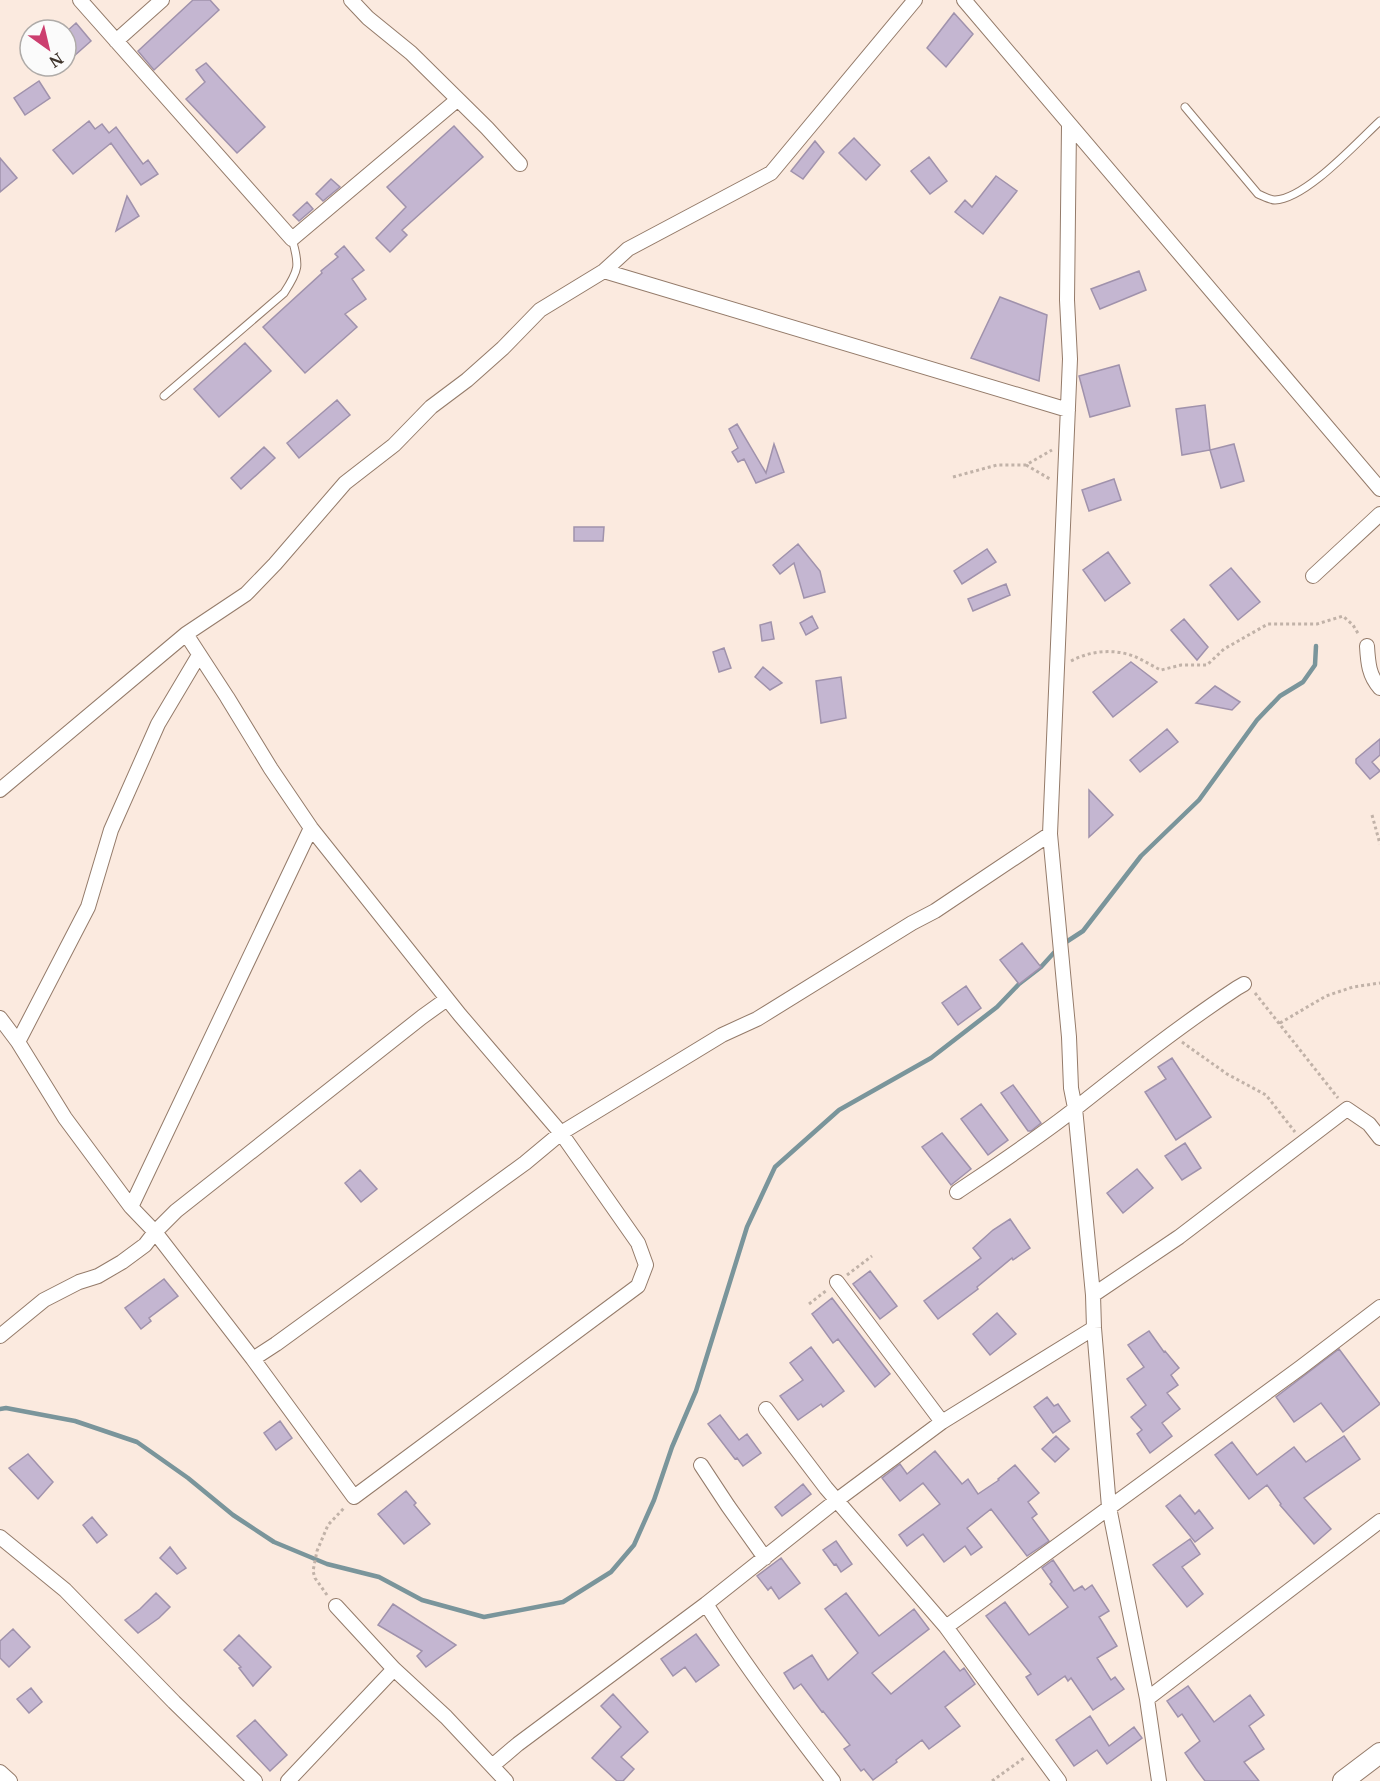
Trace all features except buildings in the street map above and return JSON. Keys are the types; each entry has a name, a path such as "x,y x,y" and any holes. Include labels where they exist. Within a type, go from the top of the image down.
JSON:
{"street":[{"path":"80,0 292,239 457,100"},
{"path":"116,41 162,0"},
{"path":"351,0 368,18 411,53 520,164"},
{"path":"0,790 186,634 246,594 345,483 394,445 431,407 467,380 503,348 540,310 604,272 628,249 771,173 915,0"},
{"path":"963,0 1380,489"},
{"path":"1069,126 1067,300 1070,359 1050,834 1071,1089 1075,1108 1093,1295 1109,1507 1147,1699 1159,1781"},
{"path":"604,272 1068,410"},
{"path":"1313,576 1380,514"},
{"path":"0,1018 18,1042 64,1118 131,1207 155,1232 253,1359 354,1497 638,1286 646,1264 638,1243 561,1133 447,999 312,828 271,769 186,634"},
{"path":"1367,646 1372,680 1380,688"},
{"path":"18,1042 88,907 111,830 158,724 199,655"},
{"path":"131,1207 312,828"},
{"path":"253,1359 502,1180 561,1133 722,1035 757,1019 935,911 1050,834"},
{"path":"957,1192 1075,1108 1192,1017 1244,984"},
{"path":"3,1329 44,1300 80,1282 98,1276 145,1245 155,1232 184,1205 447,999"},
{"path":"1093,1295 1179,1237 1347,1109 1369,1124 1380,1138"},
{"path":"837,1282 942,1422"},
{"path":"946,1627 1380,1307"},
{"path":"492,1766 706,1604 837,1500 942,1422 1094,1328"},
{"path":"766,1409 837,1500 946,1627 1059,1781"},
{"path":"701,1465 765,1558"},
{"path":"1147,1699 1380,1521"},
{"path":"0,1537 65,1590 255,1781"},
{"path":"706,1604 780,1713 833,1781"},
{"path":"336,1606 394,1669 447,1717 506,1781"},
{"path":"288,1781 394,1669"},
{"path":"1343,1781 1380,1752"},
{"path":"0,1772 10,1781"}],"lane":[{"path":"1185,107 1258,194 1275,200 1297,194 1314,182 1380,121"},
{"path":"164,396 284,293 296,274 298,258 292,239"}],"path":[{"path":"953,477 997,465 1026,465 1048,454 1067,436"},
{"path":"1026,465 1065,486"},
{"path":"1058,651 1067,663 1092,652 1113,652 1128,654 1161,670 1181,665 1207,665 1224,649 1268,624 1317,624 1343,616 1353,625 1367,646"},
{"path":"1372,815 1380,844"},
{"path":"1279,1023 1326,996 1353,987 1380,983"},
{"path":"1244,984 1250,987 1347,1109"},
{"path":"1171,1035 1227,1074 1266,1095 1290,1125 1301,1144"},
{"path":"336,1606 315,1578 313,1571 317,1551 328,1525 354,1497"},
{"path":"992,1781 1035,1749"}],"waterway":[{"path":"0,1409 6,1408 75,1421 137,1442 188,1478 233,1515 274,1542 327,1564 379,1577 422,1600 484,1617 563,1602 611,1572 634,1545 696,1391 747,1227 775,1167 839,1110 931,1058 997,1007 1019,984 1041,967 1060,946 1083,931 1141,856 1199,800 1257,720 1280,696 1303,682 1315,665 1316,646"}]}
